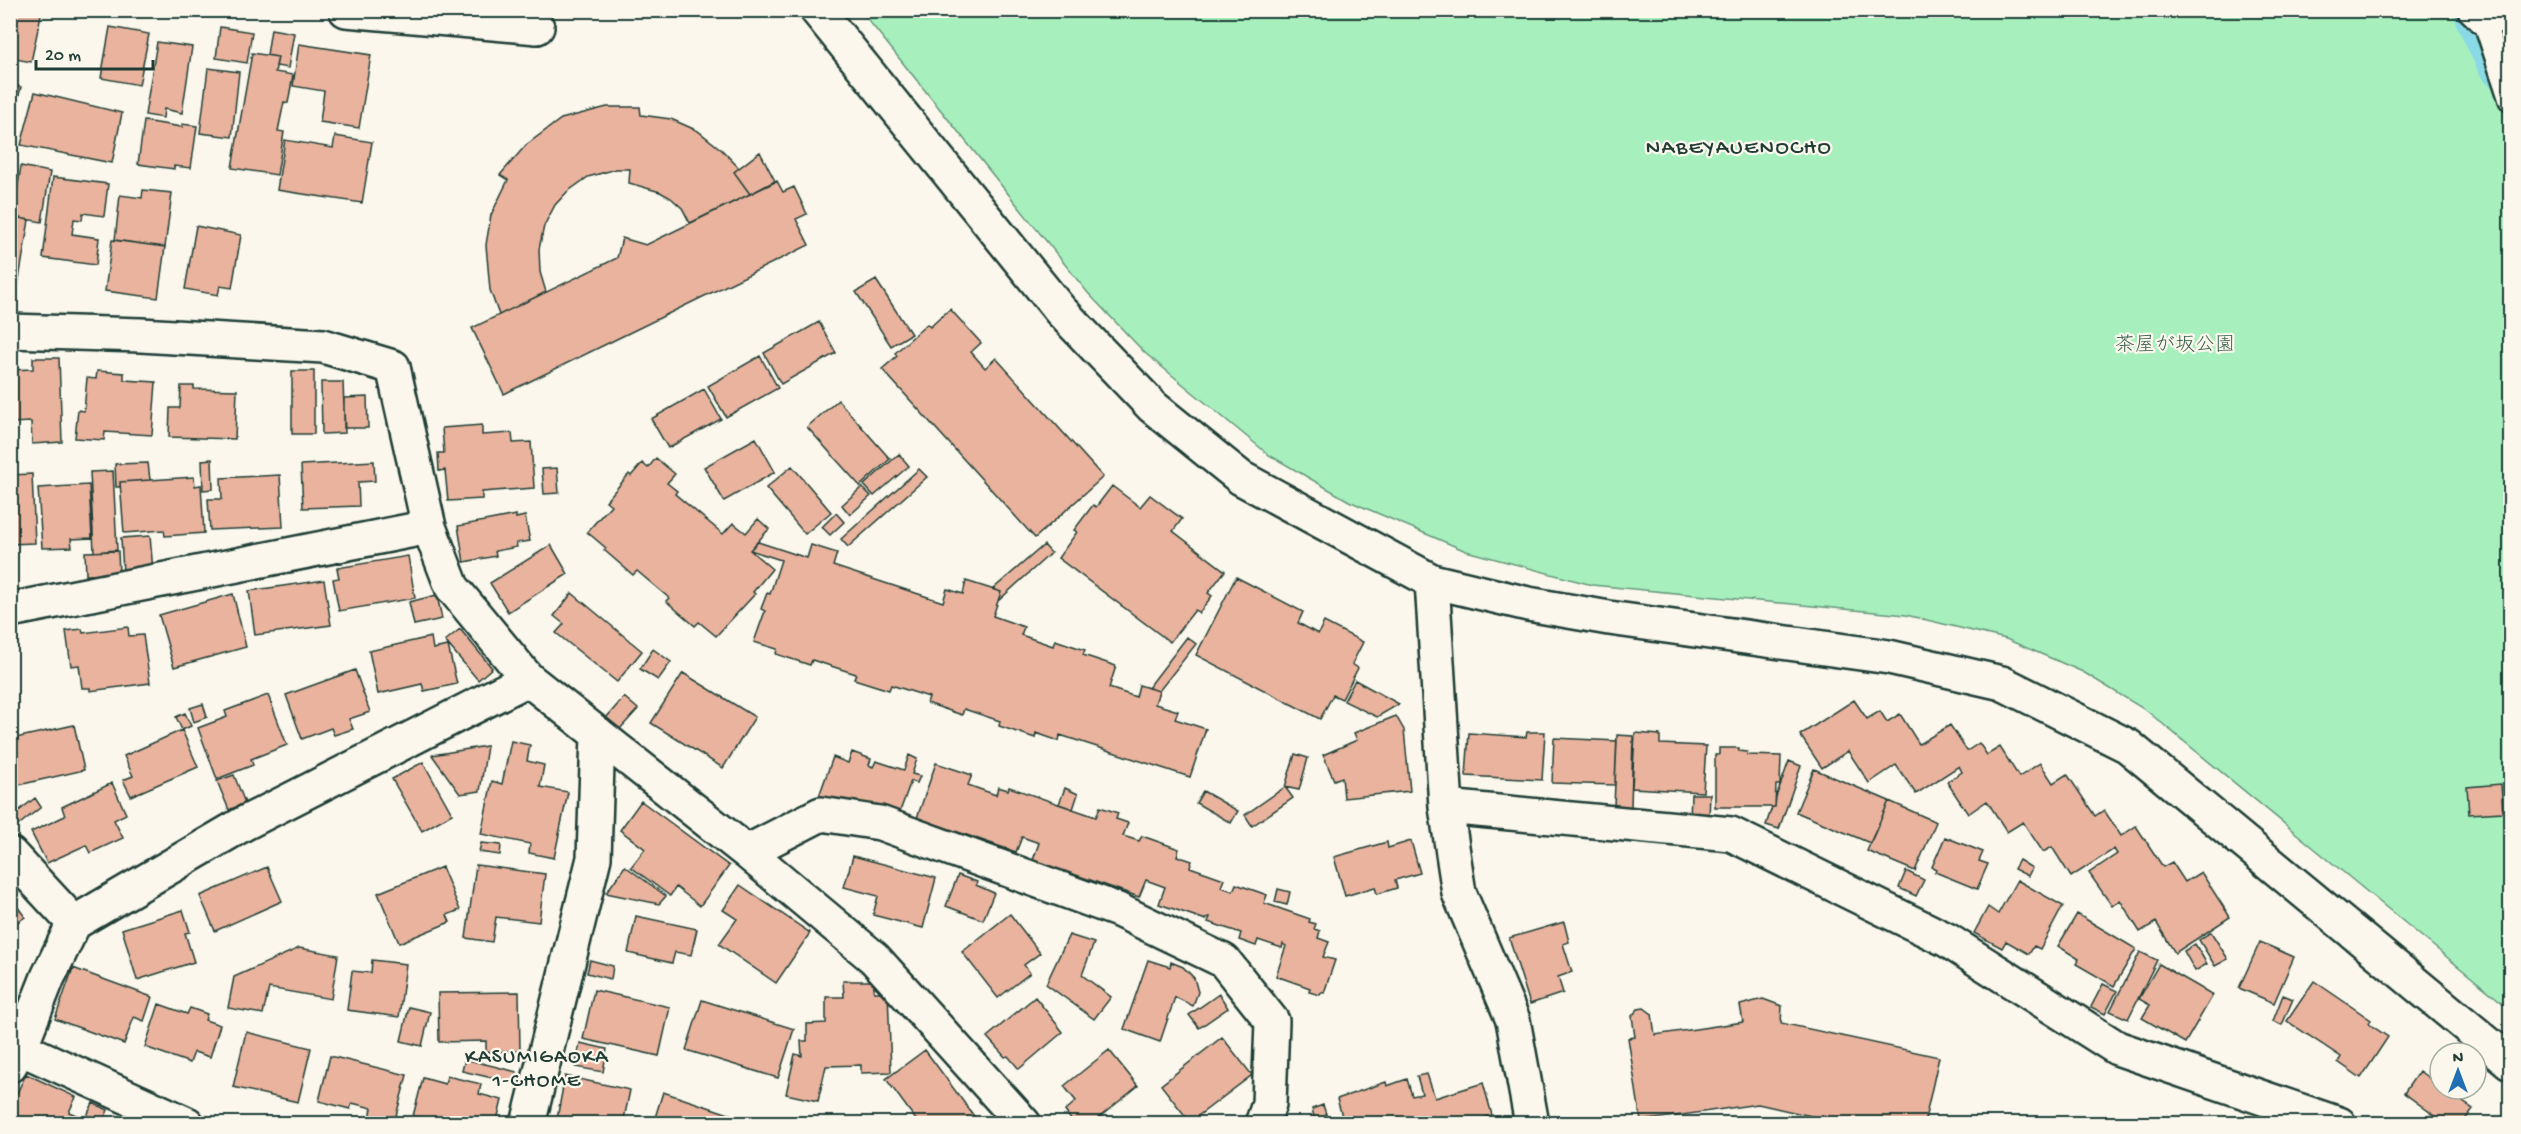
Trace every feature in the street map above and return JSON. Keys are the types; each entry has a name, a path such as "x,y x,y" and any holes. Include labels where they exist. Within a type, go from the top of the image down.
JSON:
{"street":[{"path":"346,10 537,27"},
{"path":"817,10 1060,310 1153,407 1241,478 1432,581 1527,603 1609,618 1888,657 2002,683 2128,746 2511,1062"},
{"path":"10,331 141,334 323,346 393,368 429,527 452,587 528,679 747,852 874,958 1024,1124"},
{"path":"10,610 429,527"},
{"path":"1432,581 1446,807 1459,892 1513,1020 1532,1124"},
{"path":"187,1124 15,1056 48,977 74,923 243,824 528,679"},
{"path":"528,1124 594,858 598,734"},
{"path":"1446,807 1731,834 1947,940 2117,1048 2339,1124"},
{"path":"747,852 821,814 880,823 1118,910 1224,961 1272,1021 1269,1104 1262,1124"},
{"path":"10,854 74,923"}],"lane":[{"path":"2468,10 2486,27 2511,100"},
{"path":"2486,27 2511,15"}],"green space":[{"name":"茶屋が坂公園","path":"861,11 2510,11 2510,1009 2147,711 2083,672 2006,639 1906,615 1592,585 1466,551 1349,501 1269,455 1145,353 1088,293"}],"building":[{"path":"10,10 42,10 31,62 10,58"},
{"path":"110,27 149,34 139,85 101,78"},
{"path":"220,27 252,32 247,63 216,58"},
{"path":"271,29 294,33 288,68 276,66 278,57 267,55"},
{"path":"157,42 192,47 182,113 164,109 163,118 145,115"},
{"path":"299,44 371,55 359,128 320,122 324,91 293,86"},
{"path":"252,53 278,57 275,72 293,75 288,103 284,102 278,131 284,132 277,175 232,168"},
{"path":"208,68 239,72 232,137 200,133"},
{"path":"10,84 21,87 10,130"},
{"path":"35,92 122,113 112,163 21,145"},
{"path":"607,107 640,107 641,115 671,119 698,131 722,150 739,168 734,172 750,194 690,223 682,208 671,198 660,192 629,183 630,169 616,169 588,177 567,192 555,205 544,226 539,249 540,272 546,292 499,315 490,290 486,245 491,215 508,180 500,175 526,145 561,119"},
{"path":"144,121 182,127 182,124 197,126 191,168 174,166 174,169 138,164"},
{"path":"335,136 372,142 362,203 277,190 285,140 333,148"},
{"path":"760,152 775,181 750,194 734,172"},
{"path":"21,166 50,172 42,222 13,217"},
{"path":"53,177 108,184 104,216 83,213 82,220 74,219 72,234 99,238 96,265 43,258"},
{"path":"777,181 783,192 794,187 807,214 796,219 809,245 504,394 472,328 617,258 622,238 646,245"},
{"path":"143,190 172,193 165,247 115,240 120,195 142,198"},
{"path":"10,216 29,220 17,291 10,289"},
{"path":"196,226 241,235 232,288 220,286 218,295 185,289"},
{"path":"112,240 165,247 158,298 105,291"},
{"path":"876,280 911,334 891,346 856,292"},
{"path":"950,309 981,343 971,352 985,368 996,358 1103,477 1035,538 882,369 897,356 895,353 927,324 930,327"},
{"path":"819,322 836,353 781,384 764,353"},
{"path":"760,356 778,388 726,417 708,386"},
{"path":"33,358 59,358 62,442 32,444 31,422 10,423 10,370 33,369"},
{"path":"97,371 124,373 124,380 156,382 152,435 105,432 104,440 75,438 78,410 84,411 87,378 96,379"},
{"path":"292,371 314,371 314,434 292,434"},
{"path":"321,382 343,382 345,433 322,434"},
{"path":"181,386 194,386 194,389 237,390 235,439 169,437 170,408 180,408"},
{"path":"704,389 721,419 668,448 651,419"},
{"path":"367,397 368,428 344,428 344,398"},
{"path":"838,400 890,459 860,486 807,427"},
{"path":"482,425 482,435 512,433 513,443 531,442 534,488 482,492 482,499 448,501 445,470 439,471 438,453 444,453 442,428"},
{"path":"756,438 775,472 724,501 704,467"},
{"path":"899,454 909,466 874,496 864,485"},
{"path":"656,458 675,474 667,483 677,491 675,494 723,534 733,523 746,533 758,519 769,529 750,550 772,569 753,592 755,594 716,636 699,622 695,626 666,601 669,598 637,571 633,575 587,532 611,505 606,501 629,474 631,476 642,463 648,468"},
{"path":"212,459 213,489 203,490 202,460"},
{"path":"374,461 375,481 358,482 359,506 303,508 301,465"},
{"path":"148,463 150,480 120,482 120,487 116,487 115,464"},
{"path":"792,466 831,512 805,534 766,488"},
{"path":"557,468 559,493 544,494 542,469"},
{"path":"919,469 927,477 848,547 841,539"},
{"path":"113,471 117,550 94,552 90,472"},
{"path":"32,474 35,543 10,544 10,475"},
{"path":"280,475 283,527 210,530 208,499 222,499 221,478"},
{"path":"194,477 195,486 201,485 204,533 165,536 164,530 124,533 120,482"},
{"path":"89,485 92,538 71,539 72,547 42,548 38,488"},
{"path":"1112,486 1140,507 1150,495 1182,519 1173,531 1225,571 1208,593 1212,596 1199,613 1195,610 1170,642 1058,558 1077,532 1074,530 1093,505 1096,507"},
{"path":"862,487 871,496 850,515 842,505"},
{"path":"836,513 844,522 830,535 822,527"},
{"path":"516,515 516,518 525,516 530,541 516,543 517,547 495,551 496,556 464,562 458,526"},
{"path":"150,536 153,571 123,572 121,538"},
{"path":"758,542 807,558 811,545 837,553 833,566 943,602 947,589 963,594 966,581 1001,592 993,616 1024,627 1021,635 1053,646 1055,640 1085,650 1083,655 1116,666 1109,688 1136,697 1139,685 1159,691 1155,704 1178,711 1175,719 1206,729 1190,777 1060,735 1059,741 1036,733 1035,738 999,726 1000,721 964,709 962,715 927,703 929,697 891,685 889,690 854,679 856,674 812,660 810,665 776,654 777,649 754,642 765,611 761,609 767,593 770,594 781,560 750,550"},
{"path":"551,545 568,574 508,612 490,583"},
{"path":"1044,545 1051,553 998,601 1001,592 993,589"},
{"path":"118,551 119,574 86,575 85,552"},
{"path":"408,556 415,598 339,611 333,579 339,578 337,568"},
{"path":"1236,577 1303,612 1298,623 1318,634 1324,622 1363,642 1352,664 1358,668 1342,699 1333,695 1320,719 1196,655"},
{"path":"324,580 331,625 255,635 249,591"},
{"path":"572,593 642,651 617,682 556,633 564,624 554,616"},
{"path":"233,594 246,647 174,667 159,615"},
{"path":"437,595 442,619 414,625 409,602"},
{"path":"128,627 129,636 143,635 150,683 90,691 90,688 82,688 79,665 71,666 66,631 82,629 83,633"},
{"path":"460,629 492,668 478,680 445,641"},
{"path":"431,637 433,649 448,646 457,684 424,691 422,684 378,694 369,651"},
{"path":"1187,637 1196,644 1159,691 1148,688"},
{"path":"653,649 671,662 658,680 640,669"},
{"path":"355,670 370,712 349,719 353,729 334,735 331,728 302,739 286,695"},
{"path":"683,673 755,717 723,768 651,723"},
{"path":"1355,680 1399,704 1377,717 1344,701"},
{"path":"268,695 287,745 251,759 253,765 217,779 198,728 227,717 225,711"},
{"path":"624,697 638,709 619,730 606,718"},
{"path":"1854,700 1867,719 1880,711 1887,722 1900,714 1919,744 1950,725 1967,751 1979,743 1987,755 2000,747 2019,777 2040,763 2053,783 2067,774 2095,816 2104,810 2121,836 2136,826 2163,867 2172,862 2185,882 2201,872 2230,917 2175,953 2156,922 2140,932 2120,900 2112,906 2089,873 2117,854 2114,849 2071,877 2052,847 2043,852 2023,822 2007,832 1987,801 1968,814 1947,782 1962,772 1959,766 1916,794 1896,765 1869,783 1848,751 1822,768 1800,735"},
{"path":"203,704 207,717 194,722 190,708"},
{"path":"185,713 191,726 182,730 176,717"},
{"path":"1396,716 1404,730 1410,791 1344,798 1342,777 1334,780 1323,755 1357,740 1354,733"},
{"path":"74,725 84,770 10,787 10,755 15,754 11,739"},
{"path":"182,730 198,767 131,796 123,780 133,776 124,756"},
{"path":"1527,732 1545,732 1542,780 1466,776 1469,733 1526,737"},
{"path":"1635,733 1660,735 1660,744 1706,746 1703,792 1632,788"},
{"path":"1617,735 1633,736 1631,807 1614,806"},
{"path":"1554,738 1617,741 1615,785 1552,783"},
{"path":"511,741 530,745 527,761 544,765 540,787 568,792 554,858 529,853 530,844 481,834 492,781 502,784"},
{"path":"487,746 480,791 460,794 432,755"},
{"path":"1719,748 1739,748 1739,751 1747,752 1747,755 1781,756 1780,785 1776,785 1775,807 1715,807 1715,755 1719,755"},
{"path":"852,752 871,759 869,765 873,767 876,761 904,770 909,755 917,759 912,774 920,776 917,783 911,781 899,814 871,805 870,809 818,799 833,757 848,763"},
{"path":"1295,754 1308,758 1299,790 1285,787"},
{"path":"1789,761 1801,766 1779,829 1766,825 1772,807 1775,807 1776,797"},
{"path":"423,762 452,814 422,831 392,779"},
{"path":"936,763 972,775 968,785 996,795 998,787 1008,790 1009,787 1096,817 1100,807 1118,813 1116,819 1128,823 1123,836 1139,841 1142,836 1179,849 1177,856 1192,861 1190,867 1224,879 1221,887 1233,891 1236,884 1267,895 1264,903 1310,919 1309,922 1316,924 1314,929 1320,931 1318,938 1329,942 1323,957 1335,960 1324,993 1320,995 1309,992 1310,988 1276,976 1286,946 1283,944 1282,948 1258,940 1256,946 1239,940 1241,933 1208,922 1210,917 1206,920 1159,904 1165,887 1146,880 1139,897 1033,860 1039,843 1022,837 1016,852 917,818"},
{"path":"1814,769 1889,801 1870,843 1796,812"},
{"path":"234,775 245,803 229,810 217,781"},
{"path":"112,783 126,814 114,820 123,838 90,853 86,845 47,863 31,832 65,816 62,807"},
{"path":"2501,784 2503,812 2469,814 2467,787"},
{"path":"1285,787 1293,798 1252,826 1245,815"},
{"path":"1065,788 1078,794 1073,809 1059,804"},
{"path":"1203,791 1238,811 1231,823 1196,803"},
{"path":"1691,794 1710,794 1709,818 1690,818"},
{"path":"35,798 41,807 16,827 10,818"},
{"path":"641,801 729,866 700,906 676,887 670,896 631,867 645,849 620,830"},
{"path":"1889,801 1936,822 1915,871 1867,851"},
{"path":"1945,837 1983,852 1979,861 1988,864 1977,889 1935,872 1936,869 1932,867"},
{"path":"1411,841 1420,873 1395,880 1397,888 1377,894 1375,887 1345,896 1334,857 1387,842 1388,848"},
{"path":"481,843 501,845 500,855 479,852"},
{"path":"853,856 936,878 923,928 873,915 878,896 844,887"},
{"path":"2019,860 2032,868 2028,876 2014,869"},
{"path":"476,865 545,874 539,922 496,917 492,942 466,938"},
{"path":"625,866 666,896 659,904 606,893"},
{"path":"267,867 282,901 215,931 200,896"},
{"path":"442,867 460,910 447,915 450,922 399,943 378,893"},
{"path":"1906,871 1924,880 1916,896 1899,888"},
{"path":"958,875 977,882 976,885 994,893 983,920 946,906"},
{"path":"2017,880 2063,906 2040,949 2034,946 2029,954 2006,941 2002,948 1974,933 1988,907 1998,914"},
{"path":"740,885 810,933 776,983 719,944 737,919 723,910"},
{"path":"1278,889 1290,892 1287,905 1275,902"},
{"path":"10,896 25,917 10,927"},
{"path":"183,910 190,932 185,933 194,962 137,980 122,929"},
{"path":"1010,914 1040,953 1024,965 1030,973 998,998 962,952"},
{"path":"2077,914 2136,949 2114,986 2076,964 2079,959 2058,946"},
{"path":"636,916 697,929 691,955 675,952 672,963 628,953"},
{"path":"1564,922 1569,942 1563,944 1572,972 1558,977 1563,993 1530,1004 1509,938"},
{"path":"2211,932 2228,959 2215,966 2199,940"},
{"path":"1069,935 1094,943 1082,975 1111,997 1094,1019 1046,984"},
{"path":"2260,942 2294,957 2274,1003 2239,988"},
{"path":"2195,944 2207,964 2195,971 2184,951"},
{"path":"299,948 338,955 331,999 269,988 263,1014 228,1008 234,977"},
{"path":"2140,952 2157,960 2128,1019 2110,1011"},
{"path":"372,960 406,964 399,1017 347,1010 352,971 371,973"},
{"path":"590,960 613,966 611,979 587,973"},
{"path":"1148,960 1170,967 1171,962 1183,967 1194,978 1198,992 1193,1006 1175,997 1160,1042 1124,1029"},
{"path":"2159,964 2213,995 2185,1043 2142,1018 2150,1005 2139,999"},
{"path":"73,968 152,997 144,1021 134,1017 124,1044 55,1019"},
{"path":"843,981 874,981 874,992 888,992 891,1072 861,1073 861,1065 826,1066 818,1101 786,1094 795,1054 802,1056 801,1041 807,1041 807,1024 826,1023 826,997 844,997"},
{"path":"2314,981 2371,1020 2369,1024 2388,1037 2361,1078 2338,1062 2341,1057 2287,1021"},
{"path":"2103,984 2117,991 2105,1014 2091,1007"},
{"path":"594,990 670,1007 659,1056 583,1039"},
{"path":"519,992 520,1051 486,1052 486,1041 439,1042 438,993"},
{"path":"1219,994 1228,1008 1199,1028 1189,1015"},
{"path":"2283,995 2293,999 2282,1025 2273,1021"},
{"path":"1035,997 1063,1032 1019,1069 987,1037"},
{"path":"1763,999 1782,1006 1781,1023 1939,1057 1924,1124 1847,1124 1758,1104 1641,1121 1628,1038 1635,1037 1632,1016 1638,1009 1644,1008 1652,1014 1655,1035 1743,1022 1740,1005"},
{"path":"702,1000 794,1029 778,1078 686,1050"},
{"path":"159,1004 187,1014 190,1008 207,1014 205,1020 220,1025 210,1057 194,1052 190,1063 145,1047"},
{"path":"409,1007 430,1012 422,1046 401,1041"},
{"path":"246,1032 311,1048 298,1102 233,1087"},
{"path":"1222,1037 1252,1075 1190,1122 1161,1085"},
{"path":"580,1043 607,1049 603,1072 575,1067"},
{"path":"925,1050 974,1116 964,1124 919,1124 886,1079"},
{"path":"1109,1050 1138,1086 1091,1124 1074,1124 1065,1111 1076,1101 1064,1086"},
{"path":"330,1056 407,1075 394,1123 370,1118 372,1108 352,1103 350,1109 319,1101"},
{"path":"465,1059 517,1072 514,1083 462,1071"},
{"path":"2419,1071 2428,1077 2428,1101 2461,1101 2473,1109 2462,1124 2446,1124 2404,1093"},
{"path":"26,1074 76,1097 69,1112 83,1118 81,1124 10,1124 10,1108"},
{"path":"1427,1074 1435,1098 1483,1083 1492,1115 1486,1117 1488,1124 1316,1124 1312,1109 1323,1105 1328,1120 1342,1116 1337,1099 1386,1082 1387,1086 1407,1079 1412,1096 1422,1094 1417,1076"},
{"path":"447,1076 481,1084 479,1094 502,1100 496,1124 446,1124 413,1116 423,1078 445,1084"},
{"path":"565,1076 630,1090 623,1124 556,1124"},
{"path":"663,1092 732,1115 729,1124 653,1124"},
{"path":"93,1103 108,1110 102,1124 83,1124"}],"waterway":[{"path":"2488,10 2510,57"}],"district":[{"name":"NABEYAUENOCHO","path":"1739,149"},
{"name":"KASUMIGAOKA 1-CHOME","path":"537,1070"}]}
